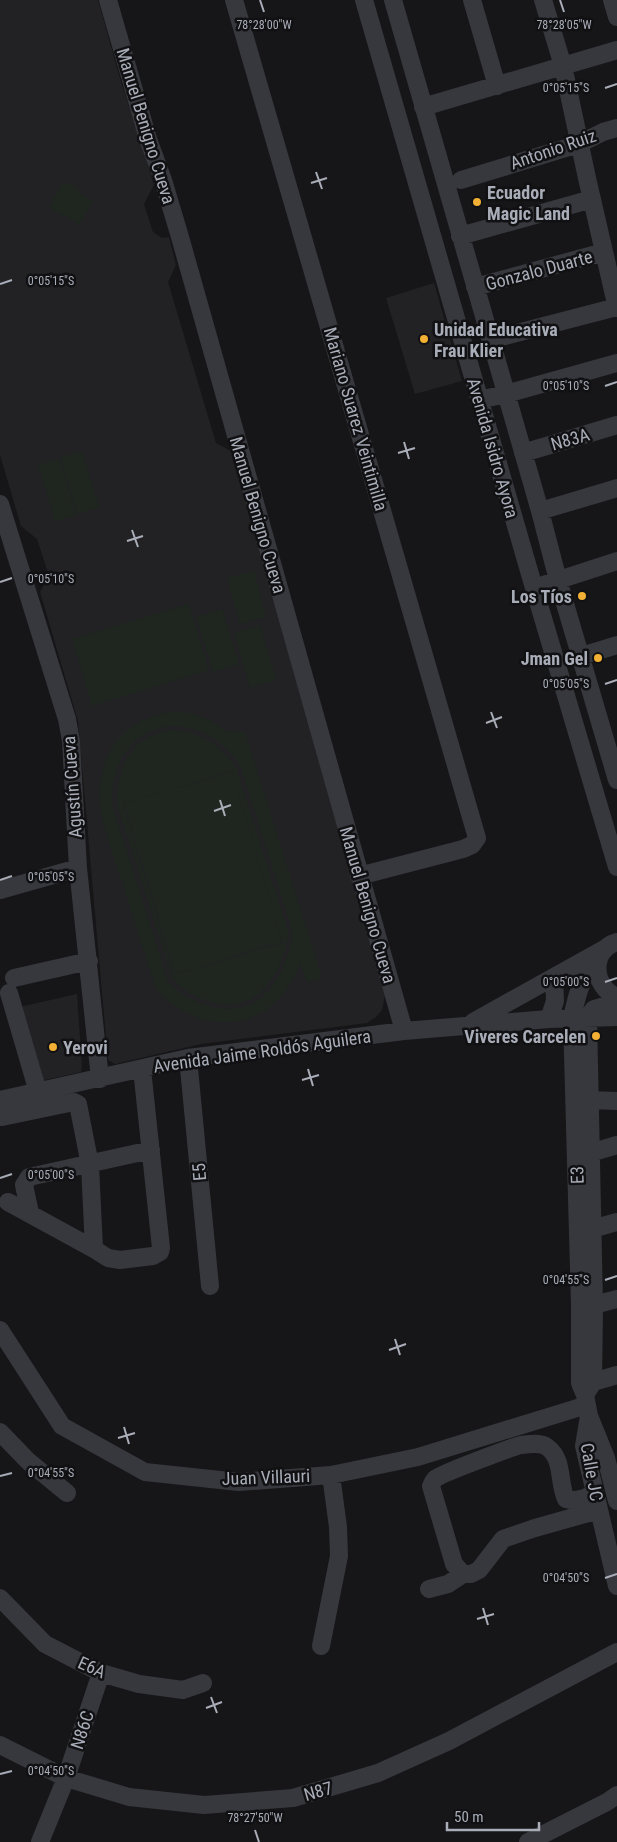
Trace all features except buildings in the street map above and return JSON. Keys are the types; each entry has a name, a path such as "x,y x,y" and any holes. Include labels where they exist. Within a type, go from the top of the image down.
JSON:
{"street":[{"name":"Manuel Benigno Cueva","path":"108,0 148,139 163,180 182,246 404,1031"},
{"name":"Mariano Suarez Veintimilla","path":"234,0 477,838 472,845 463,849 359,876"},
{"name":"Avenida Isidro Ayora","path":"364,0 534,588 616,861"},
{"name":"Avenida Isidro Ayora","path":"392,0 617,780"},
{"path":"472,0 497,86"},
{"path":"490,340 617,308 563,66 543,0"},
{"path":"612,0 617,17"},
{"path":"423,108 617,50"},
{"name":"Antonio Ruiz","path":"461,180 579,144 603,132 617,128"},
{"path":"460,236 592,199"},
{"name":"Gonzalo Duarte","path":"475,287 604,252"},
{"path":"479,400 617,363"},
{"name":"N83A","path":"523,453 617,426"},
{"path":"540,511 617,488"},
{"name":"Agustín Cueva","path":"0,504 67,719 71,741 78,868 100,1079"},
{"path":"534,588 617,561"},
{"path":"581,656 617,645"},
{"path":"0,890 78,868"},
{"path":"467,1025 609,946"},
{"path":"609,946 597,973 602,986 617,997"},
{"name":"E3","path":"588,1400 594,1305 589,1100 578,989 586,974 609,946"},
{"path":"38,1092 12,985 89,961"},
{"path":"549,1019 555,1001 554,977"},
{"path":"580,1017 594,1009 617,1002"},
{"path":"580,1017 617,1017"},
{"name":"Avenida Jaime Roldós Aguilera","path":"1,1108 38,1092 188,1058 404,1031 580,1017"},
{"name":"E3","path":"580,1017 580,1383 611,1456 617,1501"},
{"name":"E5","path":"188,1058 210,1286"},
{"path":"8,1202 108,1258 115,1260 154,1256 160,1252 142,1069"},
{"path":"589,1100 617,1102"},
{"path":"1,1108 74,1102 79,1106 90,1164 94,1249"},
{"path":"590,1153 617,1145"},
{"path":"30,1213 24,1185 29,1177 151,1150"},
{"path":"592,1229 617,1222"},
{"path":"594,1305 617,1299"},
{"name":"Juan Villauri","path":"0,1330 62,1426 145,1472 239,1482 331,1475 418,1456 588,1400 617,1375"},
{"name":"Calle JC","path":"588,1400 584,1446 617,1586"},
{"path":"0,1432 28,1461 67,1493"},
{"path":"463,1574 454,1564 436,1504 431,1486 435,1478 518,1445 535,1443 545,1445 552,1451 562,1476 563,1492 566,1499 573,1501 583,1499 597,1502"},
{"path":"322,1646 339,1556 338,1527 331,1475"},
{"path":"429,1589 448,1584 463,1574 471,1574 479,1570 503,1539 597,1502"},
{"name":"E6A","path":"0,1598 44,1644 100,1673 139,1684 182,1690 203,1682"},
{"name":"N87","path":"0,1745 66,1778 128,1797 204,1805 293,1798 378,1773 449,1741 617,1652"},
{"name":"N86C","path":"40,1842 66,1778 100,1673"},
{"path":"528,1842 607,1802 617,1795"}],"shaded area":[{"path":"0,0 98,0 121,82 154,185 144,204 153,232 162,238 169,237 176,265 168,282 216,443 231,451 385,995 382,1010 367,1023 201,1044 115,1064 108,1060 78,721 40,592 49,576 37,539 21,526 0,455"},
{"path":"63,182 77,188 79,193 93,201 80,224 49,208"},
{"name":"Unidad Educativa Frau Klier","path":"434,283 462,381 415,394 386,298"},
{"path":"82,451 99,507 77,514 60,458"},
{"path":"59,459 76,515 55,521 38,465"},
{"path":"254,571 266,617 240,624 227,578"},
{"path":"189,604 209,670 92,706 72,639"},
{"path":"222,609 239,664 213,672 196,617"},
{"path":"260,625 276,680 250,688 234,633"},
{"path":"168,712 192,713 214,722 226,731 245,732 322,978 307,982 300,963 289,986 274,1003 256,1015 237,1021 216,1022 195,1017 174,1006 156,989 105,830 99,791 104,766 109,754 123,734 143,720","holes":["169,726 191,728 210,736 226,749 240,765 293,933 289,952 274,984 263,996 250,1004 234,1009 216,1008 196,1001 181,993 168,982 112,804 115,776 125,753 142,736 154,730"]},
{"path":"170,730 199,736 208,740 223,752 236,767 289,934 285,951 270,981 260,992 248,1000 233,1004 217,1003 198,997 181,987 173,979 117,803 120,777 129,756 136,747 156,734","holes":["232,771 283,943 174,975 123,803"]},
{"path":"232,772 282,942 175,974 124,803"},
{"name":"Yerovi","path":"77,994 81,1072 35,1082 15,1008"}],"place":[{"name":"Ecuador Magic Land","path":"477,202"},
{"name":"Unidad Educativa Frau Klier","path":"424,339"},
{"name":"Los Tíos","path":"582,596"},
{"name":"Jman Gel","path":"598,658"},
{"name":"Viveres Carcelen","path":"596,1036"},
{"name":"Yerovi","path":"53,1047"}]}
